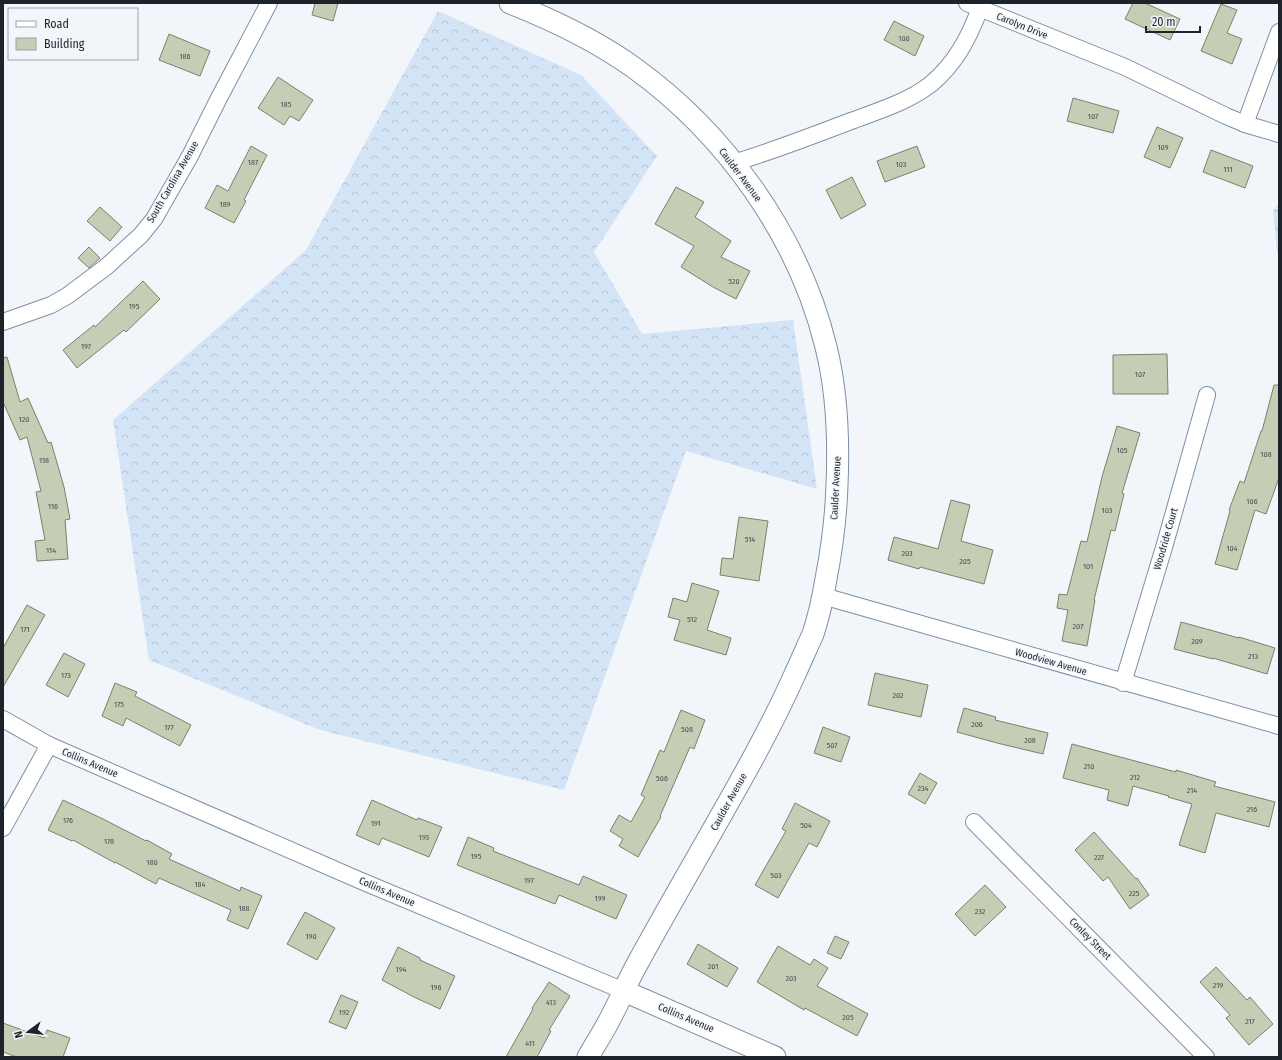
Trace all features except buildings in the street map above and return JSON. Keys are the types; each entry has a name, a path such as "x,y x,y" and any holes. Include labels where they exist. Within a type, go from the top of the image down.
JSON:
{"street":[{"name":"South Carolina Avenue","path":"3,322 50,305 67,296 106,267 141,235 154,219 190,156 269,3"},
{"name":"Caulder Avenue","path":"510,3 564,26 599,45 632,67 663,91 693,118 733,162 770,216 791,253 806,286 818,318 827,351 835,400 838,462 834,530 823,596 813,632 783,700 749,766 635,969 612,1016 588,1057"},
{"name":"Carolyn Drive","path":"733,162 769,152 911,97 930,84 947,68 961,50 968,37 973,6 1125,67 1245,124 1279,134"},
{"path":"1245,124 1279,32"},
{"name":"Woodride Court","path":"1123,682 1165,544 1207,396"},
{"name":"Woodview Avenue","path":"823,596 1279,726"},
{"name":"Collins Avenue","path":"3,719 49,745 359,880 624,991 775,1057"},
{"path":"3,828 49,745"},
{"name":"Conley Street","path":"974,822 1206,1057"}],"green space":[{"path":"438,11 581,75 657,156 594,252 642,334 793,320 817,489 686,451 564,790 320,730 149,660 113,420 306,250"},
{"path":"1279,204 1279,270 1273,211"}]}
